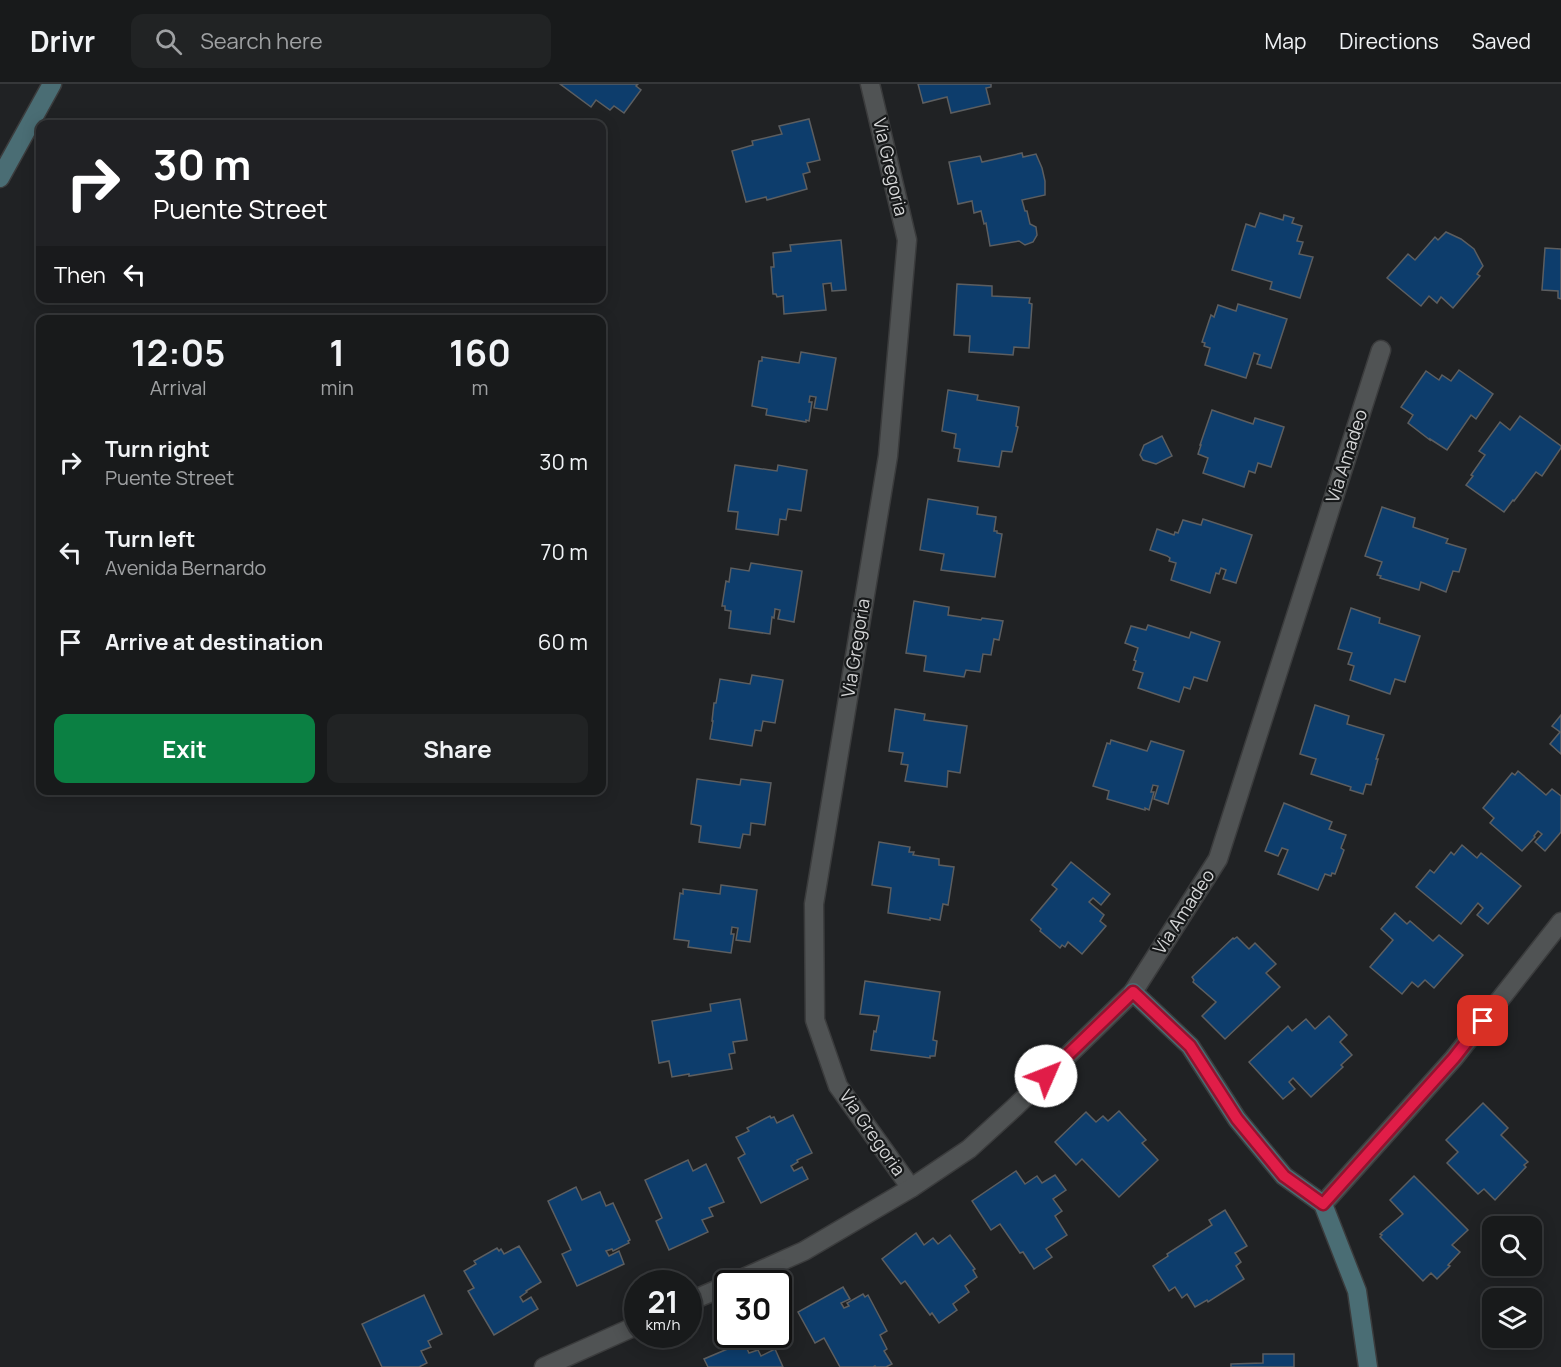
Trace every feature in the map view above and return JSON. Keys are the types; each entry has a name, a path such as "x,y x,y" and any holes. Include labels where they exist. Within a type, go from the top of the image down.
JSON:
{"street":[{"path":"0,178 52,84"},
{"name":"Via Gregoria","path":"870,84 907,240 888,456 814,904 815,1020 838,1086 911,1188"},
{"name":"Via Amadeo","path":"762,1270 804,1251 911,1188 969,1149 1133,992 1218,858 1381,351"},
{"path":"1323,1204 1454,1058 1561,922"},
{"path":"1133,992 1190,1046 1237,1119 1284,1176 1323,1204 1358,1291 1368,1367"},
{"path":"544,1367 624,1330"}],"building":[{"path":"560,84 638,84 636,86 641,90 624,113 614,106 610,110 596,100 591,107"},
{"path":"918,84 991,84 991,87 986,88 990,104 951,113 947,97 923,103"},
{"path":"809,119 820,160 807,163 810,172 803,174 807,189 767,200 766,197 746,202 732,151 753,145 752,141 782,134 779,126"},
{"path":"1022,153 1023,157 1036,154 1045,181 1045,195 1022,200 1030,224 1036,227 1037,235 1033,242 1025,245 1019,241 990,246 986,223 984,224 981,211 974,213 972,201 958,204 949,162 980,156 982,162"},
{"path":"1260,213 1283,220 1284,215 1294,218 1292,223 1302,226 1297,241 1303,242 1299,254 1313,257 1300,298 1270,289 1272,282 1232,270 1246,224 1255,227"},
{"path":"1446,232 1461,239 1474,249 1483,266 1477,274 1480,276 1453,308 1441,297 1437,303 1429,296 1421,306 1387,278 1408,254 1415,260 1435,237 1438,240"},
{"path":"841,240 846,290 832,291 831,283 823,284 826,310 784,314 783,296 777,297 773,294 771,267 774,267 773,253 791,251 790,245"},
{"path":"1545,248 1561,249 1561,299 1558,298 1558,291 1542,290"},
{"path":"957,284 992,286 992,296 1030,298 1029,303 1032,304 1029,348 1014,347 1013,355 969,352 970,336 954,335"},
{"path":"1238,304 1287,319 1271,368 1257,364 1260,355 1254,353 1246,378 1205,365 1210,348 1204,346 1205,343 1202,342 1211,315 1214,317 1218,305 1236,311"},
{"path":"801,352 836,358 827,410 814,408 816,397 810,396 809,402 812,402 809,421 806,420 806,422 766,415 767,409 752,406 759,361 762,361 762,357 799,363"},
{"path":"1459,370 1493,394 1476,419 1471,415 1447,450 1408,423 1413,415 1401,407 1426,371 1439,380 1442,375 1451,381"},
{"path":"948,390 978,395 977,400 1019,407 1016,426 1018,427 1012,452 1002,451 999,467 958,461 960,449 954,448 956,434 942,431"},
{"path":"1212,410 1253,424 1255,418 1284,427 1271,467 1258,463 1255,473 1249,471 1244,487 1203,473 1208,458 1198,454"},
{"path":"1520,416 1561,448 1542,476 1536,472 1504,512 1466,485 1485,455 1479,451 1500,422 1510,430"},
{"path":"1162,436 1172,456 1156,464 1143,460 1140,455 1144,445"},
{"path":"735,465 777,471 778,465 807,470 801,511 788,509 786,520 780,519 778,535 736,529 738,512 728,511"},
{"path":"928,499 978,507 977,514 996,517 994,531 1002,534 995,577 941,570 944,554 920,550"},
{"path":"1382,507 1415,518 1413,527 1448,539 1446,543 1466,549 1459,572 1453,571 1446,592 1421,582 1419,590 1380,578 1381,576 1377,575 1382,562 1365,556"},
{"path":"1203,519 1252,535 1236,583 1223,579 1226,570 1221,568 1219,574 1216,573 1210,593 1171,580 1176,563 1169,561 1170,558 1167,556 1150,550 1157,529 1174,535 1175,532 1178,533 1183,520 1201,525"},
{"path":"751,563 802,571 794,622 778,619 780,610 775,609 770,634 729,628 731,611 725,610 725,606 722,606 726,581 729,582 731,568 749,571"},
{"path":"914,601 949,607 948,615 1003,621 999,640 994,639 991,655 983,654 980,672 966,670 964,677 924,671 926,656 906,653"},
{"path":"1351,608 1380,618 1379,623 1420,636 1405,682 1395,679 1390,694 1350,680 1354,666 1348,664 1352,653 1338,649"},
{"path":"1148,625 1189,638 1191,632 1220,642 1207,681 1194,677 1190,689 1184,687 1179,702 1138,688 1143,673 1133,670 1138,648 1125,643 1131,626 1146,630"},
{"path":"752,675 783,680 775,723 763,721 761,731 755,730 752,746 710,739 714,703 716,703 720,679 750,684"},
{"path":"1315,705 1349,716 1347,724 1384,735 1371,785 1366,784 1363,794 1350,790 1351,787 1311,774 1316,759 1300,754"},
{"path":"895,709 925,714 924,720 967,726 960,773 948,771 947,787 905,781 908,765 901,764 903,753 889,751"},
{"path":"1561,715 1561,754 1550,744 1560,732 1552,726"},
{"path":"1111,740 1147,751 1151,741 1184,751 1168,804 1154,799 1158,786 1153,785 1151,792 1154,792 1149,810 1145,808 1145,810 1107,799 1109,791 1093,786 1107,743 1110,744"},
{"path":"1518,771 1546,795 1552,789 1561,796 1561,832 1545,851 1535,842 1542,834 1538,831 1522,851 1490,823 1494,818 1483,808 1512,773 1515,775"},
{"path":"697,779 740,785 741,779 771,783 765,825 751,823 750,835 743,834 740,848 699,842 701,826 691,824"},
{"path":"1284,803 1332,822 1329,829 1346,835 1341,848 1344,850 1335,874 1332,873 1331,876 1325,874 1318,890 1278,874 1288,850 1282,848 1278,856 1265,851"},
{"path":"879,842 910,847 909,852 914,852 913,855 939,859 939,865 954,867 948,905 943,904 940,920 888,913 891,888 872,885"},
{"path":"1462,845 1477,858 1481,853 1521,886 1488,924 1477,915 1483,908 1478,903 1461,924 1416,887 1430,870 1434,873 1451,852 1454,855"},
{"path":"1071,862 1110,894 1101,905 1093,898 1089,902 1104,915 1100,921 1106,926 1082,954 1068,942 1065,947 1062,945 1060,948 1031,920 1057,889 1052,885"},
{"path":"721,885 757,890 750,942 736,940 738,928 732,927 731,934 734,934 731,953 688,947 689,941 674,939 680,893 683,894 683,889 720,894"},
{"path":"1395,913 1407,924 1410,921 1433,941 1439,935 1463,955 1434,988 1425,980 1418,987 1412,982 1402,994 1370,967 1393,940 1381,929"},
{"path":"1237,937 1249,949 1255,943 1276,964 1266,973 1280,987 1225,1039 1202,1016 1216,1002 1193,982 1192,977 1233,938"},
{"path":"865,981 940,992 933,1040 937,1041 935,1056 930,1056 930,1058 871,1050 879,1016 860,1014"},
{"path":"740,999 747,1040 733,1042 735,1053 729,1054 732,1069 672,1077 669,1061 659,1063 652,1021 711,1011 710,1004"},
{"path":"1329,1016 1347,1035 1340,1042 1352,1055 1341,1065 1343,1067 1311,1097 1293,1078 1289,1082 1295,1089 1283,1099 1249,1062 1288,1026 1292,1031 1306,1019 1315,1029"},
{"path":"1483,1103 1508,1128 1501,1135 1528,1162 1495,1200 1484,1189 1478,1194 1447,1163 1458,1152 1446,1140"},
{"path":"1119,1111 1146,1140 1142,1143 1158,1160 1119,1197 1082,1159 1076,1165 1055,1142 1086,1112 1096,1122 1103,1116 1108,1121"},
{"path":"793,1115 812,1153 797,1160 798,1162 791,1166 794,1171 802,1167 808,1179 761,1203 738,1158 745,1154 736,1137 749,1131 747,1128 770,1116 774,1117 777,1123"},
{"path":"688,1160 693,1171 706,1164 724,1202 709,1208 713,1216 702,1220 708,1232 669,1250 656,1221 662,1218 645,1180"},
{"path":"1016,1171 1025,1184 1037,1176 1042,1183 1055,1175 1066,1190 1053,1199 1062,1211 1055,1216 1067,1235 1046,1249 1052,1257 1034,1269 1000,1224 991,1230 972,1201"},
{"path":"1414,1176 1468,1230 1452,1245 1460,1252 1437,1279 1431,1273 1423,1281 1380,1237 1382,1235 1380,1234 1403,1214 1390,1200"},
{"path":"576,1187 582,1200 600,1192 606,1206 613,1203 630,1240 629,1243 613,1251 612,1249 606,1251 609,1256 619,1251 624,1264 577,1286 562,1254 571,1250 548,1201"},
{"path":"1225,1210 1247,1246 1235,1253 1241,1262 1236,1266 1244,1279 1208,1302 1207,1300 1195,1307 1187,1294 1182,1298 1175,1287 1169,1291 1153,1266 1168,1256 1167,1254 1212,1225 1209,1220"},
{"path":"916,1233 924,1245 933,1238 938,1244 950,1235 975,1269 973,1270 977,1277 965,1286 969,1292 953,1304 957,1310 939,1323 932,1313 930,1315 905,1281 901,1284 882,1259"},
{"path":"519,1246 541,1282 520,1297 523,1302 531,1297 538,1309 494,1335 468,1291 474,1288 464,1271 476,1264 474,1261 497,1248 499,1251 501,1249 504,1254"},
{"path":"843,1287 850,1299 841,1303 844,1308 849,1306 847,1303 863,1294 865,1297 868,1295 887,1331 880,1335 887,1349 884,1351 892,1364 886,1367 840,1367 824,1338 815,1343 798,1312"},
{"path":"424,1295 442,1334 428,1341 431,1347 421,1351 427,1363 419,1367 382,1367 362,1324"},
{"path":"730,1348 747,1348 749,1353 758,1350 761,1356 775,1349 783,1367 708,1367 704,1359"},
{"path":"1263,1354 1294,1354 1294,1367 1231,1367 1231,1364 1263,1363"}],"route":[{"path":"1046,1076 1133,992 1190,1046 1237,1119 1284,1176 1323,1204 1454,1058 1483,1021"}]}
